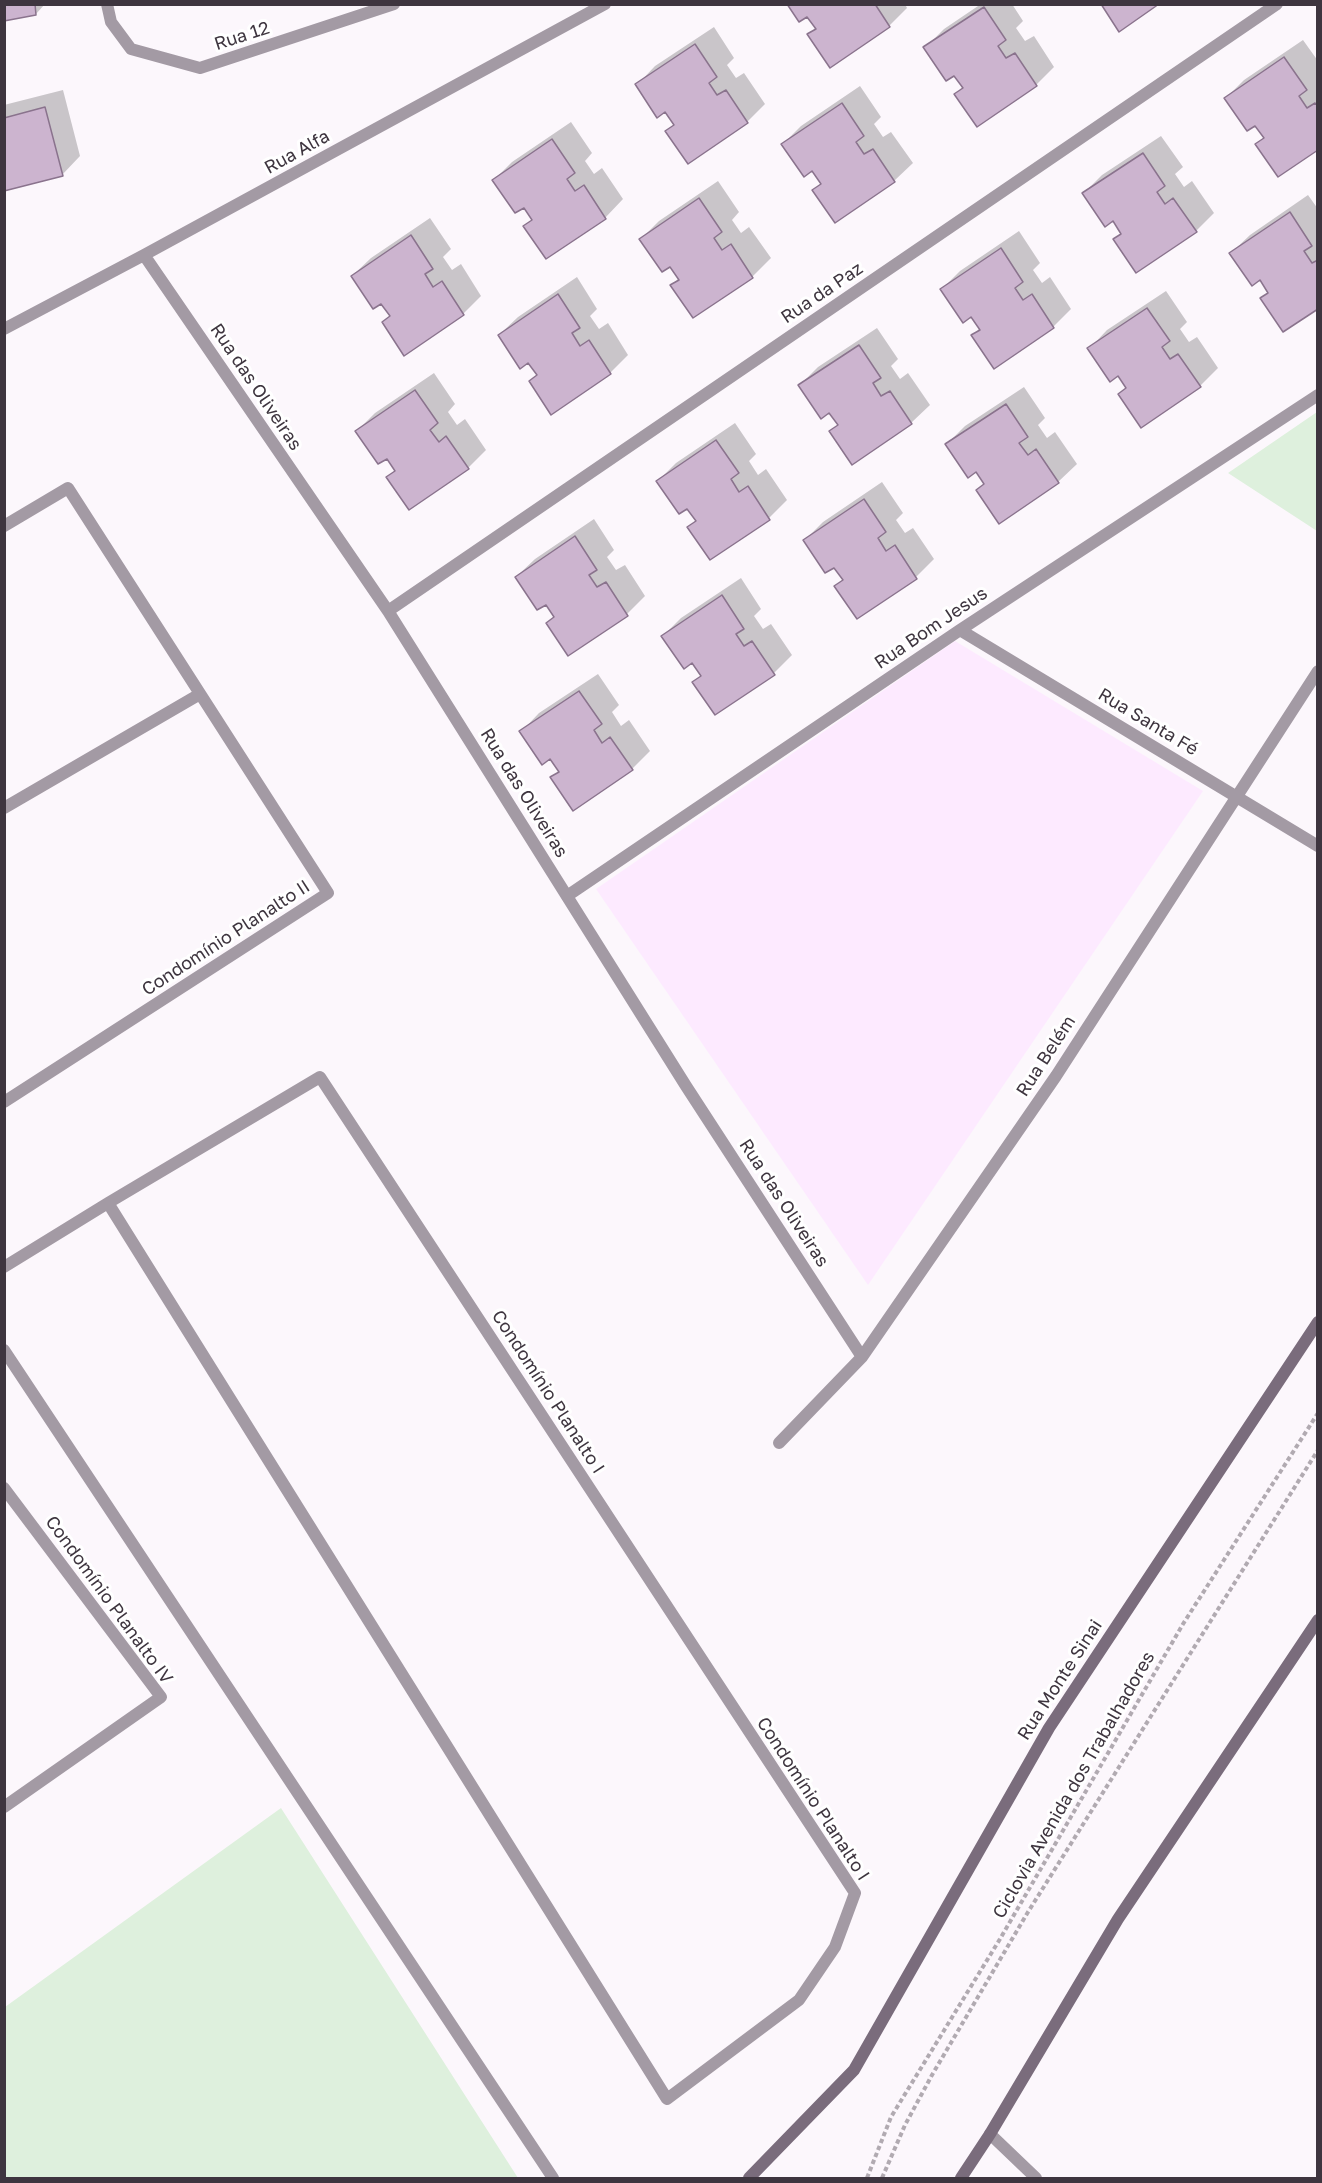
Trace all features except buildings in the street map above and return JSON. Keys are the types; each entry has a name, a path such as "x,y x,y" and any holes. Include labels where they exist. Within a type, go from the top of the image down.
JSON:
{"main road":[{"name":"Rua Monte Sinai","path":"749,2178 854,2070 1048,1728 1317,1322"},
{"path":"961,2178 990,2134 1118,1919 1315,1628"}],"street":[{"name":"Rua 12","path":"107,4 111,22 131,49 200,68 394,4"},
{"name":"Rua Alfa","path":"4,329 605,4"},
{"name":"Rua da Paz","path":"388,611 1277,4"},
{"name":"Rua das Oliveiras","path":"144,255 388,611 686,1086 862,1357"},
{"name":"Rua Bom Jesus","path":"567,896 960,630 1317,395"},
{"name":"Condomínio Planalto II","path":"4,526 68,488 328,894 4,1102"},
{"name":"Rua Santa Fé","path":"960,630 1317,846"},
{"name":"Rua Belém","path":"779,1443 862,1357 1056,1076 1317,671"},
{"path":"4,808 200,694"},
{"name":"Condomínio Planalto I","path":"4,1267 108,1203 320,1077 855,1893 835,1947 799,2000 667,2099 108,1203"},
{"path":"4,1350 553,2178"},
{"name":"Condomínio Planalto IV","path":"4,1488 161,1697 4,1807"},
{"path":"990,2134 1036,2178"}],"path":[{"name":"Ciclovia Avenida dos Trabalhadores","path":"867,2178 891,2116 1000,1939 1183,1624 1317,1413"},
{"name":"Ciclovia Avenida dos Trabalhadores","path":"882,2178 905,2125 932,2075 1028,1912 1317,1450"}],"shaded area":[{"path":"955,641 1203,791 868,1285 596,889"}],"green space":[{"path":"1317,412 1317,531 1228,473"},
{"path":"281,1808 518,2178 5,2178 5,2007"}]}
